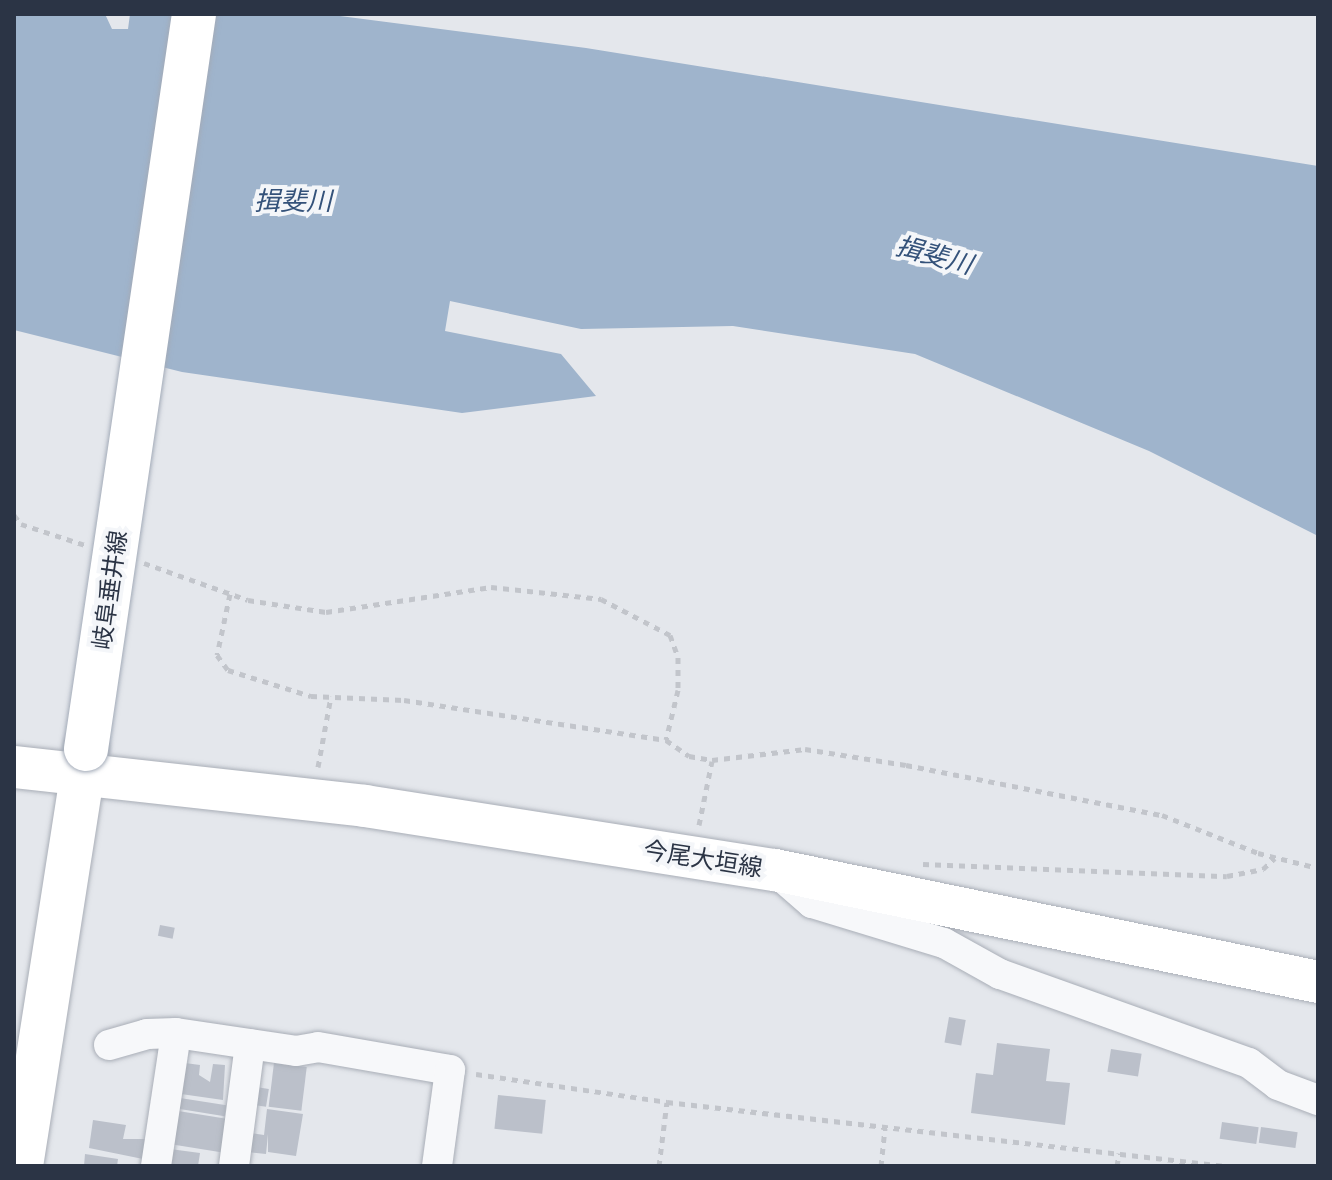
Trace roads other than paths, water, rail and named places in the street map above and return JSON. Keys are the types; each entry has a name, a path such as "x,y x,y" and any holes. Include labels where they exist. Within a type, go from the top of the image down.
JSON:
{"main road":[{"name":"岐阜垂井線","path":"21,1166 84,764 194,14"},
{"name":"今尾大垣線","path":"14,767 84,764 775,870 1318,982"}],"street":[{"path":"775,870 812,903 944,943 1000,974 1249,1063 1278,1085 1318,1100"},
{"path":"156,1166 176,1033"},
{"path":"109,1045 147,1034 176,1033 296,1051 318,1047 450,1070 437,1166"},
{"path":"234,1166 250,1044"}],"water":[{"name":"揖斐川","path":"14,14 105,14 112,29 128,29 130,14 340,16 586,48 1318,166 1318,536 1149,451 915,354 733,326 581,329 450,301 445,331 561,354 596,396 462,413 182,372 14,330"}]}
